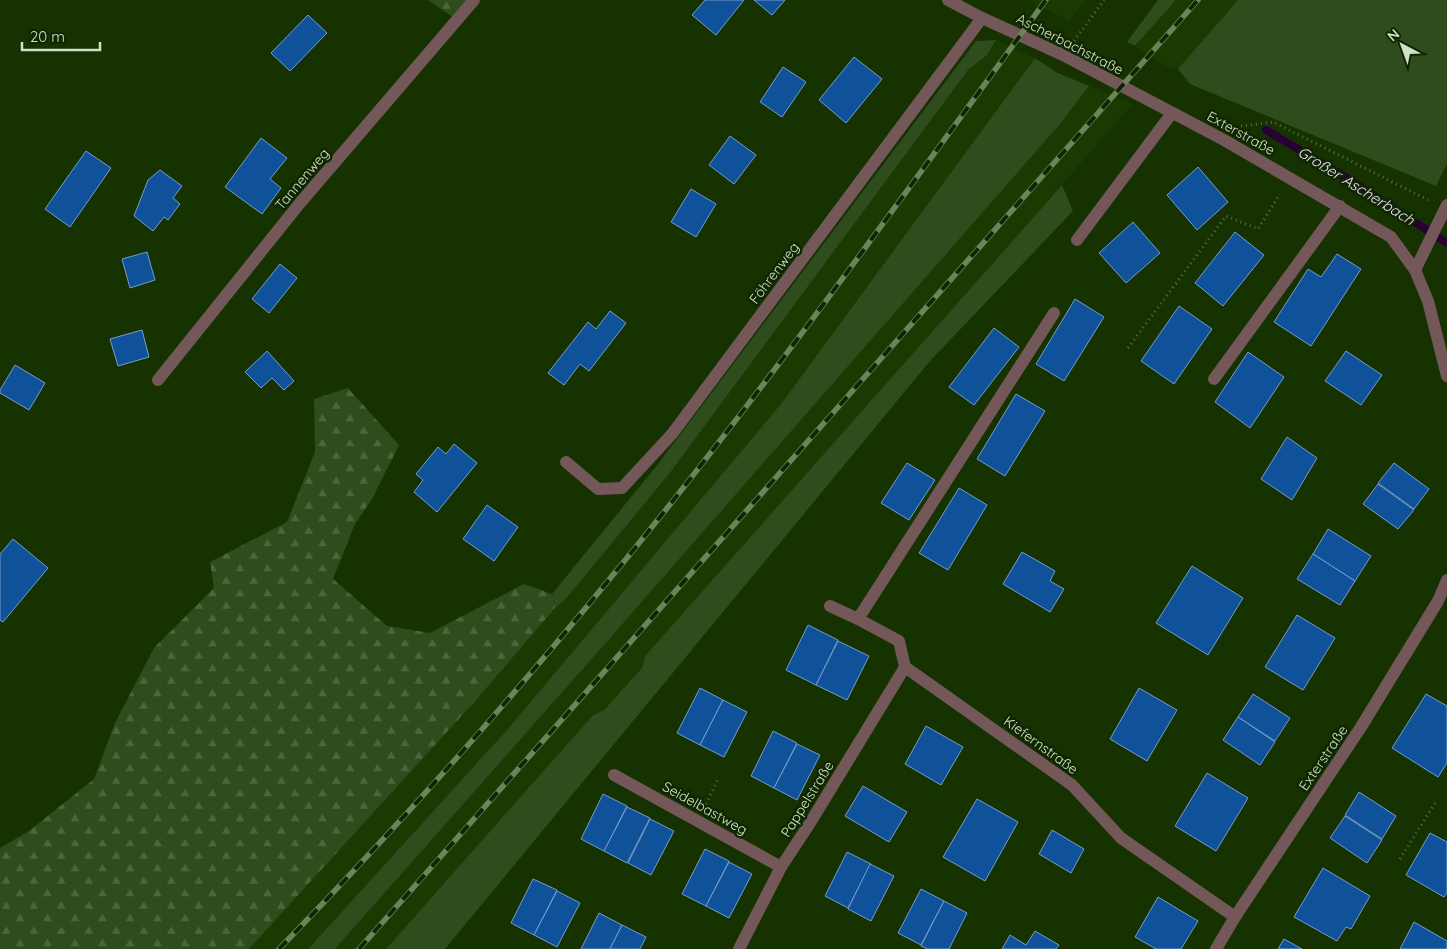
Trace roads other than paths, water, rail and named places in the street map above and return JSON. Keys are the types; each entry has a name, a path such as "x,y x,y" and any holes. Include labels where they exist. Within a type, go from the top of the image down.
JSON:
{"street":[{"name":"Tannenweg","path":"158,380 300,203 474,0"},
{"name":"Ascherbachstraße","path":"948,0 982,18 1064,55 1151,102"},
{"name":"Föhrenweg","path":"566,462 598,489 622,488 672,434 982,18"},
{"name":"Exterstraße","path":"1151,102 1340,206 1391,237 1415,270 1428,301 1447,376"},
{"path":"1076,240 1172,113"},
{"path":"1214,379 1340,206"},
{"path":"1415,270 1446,207"},
{"path":"858,619 1054,313"},
{"name":"Exterstraße","path":"1216,949 1361,727 1438,601 1447,580"},
{"path":"830,606 898,640 905,667"},
{"name":"Kiefernstraße","path":"905,667 1072,785 1121,838 1236,917"},
{"name":"Pappelstraße","path":"739,949 781,867 905,667"},
{"name":"Seidelbastweg","path":"614,775 781,867"}],"waterway":[{"name":"Großer Ascherbach","path":"1266,130 1347,178 1447,243"}],"railway":[{"path":"279,949 430,788 622,564 717,445 812,319 1046,0"},
{"path":"359,949 1198,0"}]}
